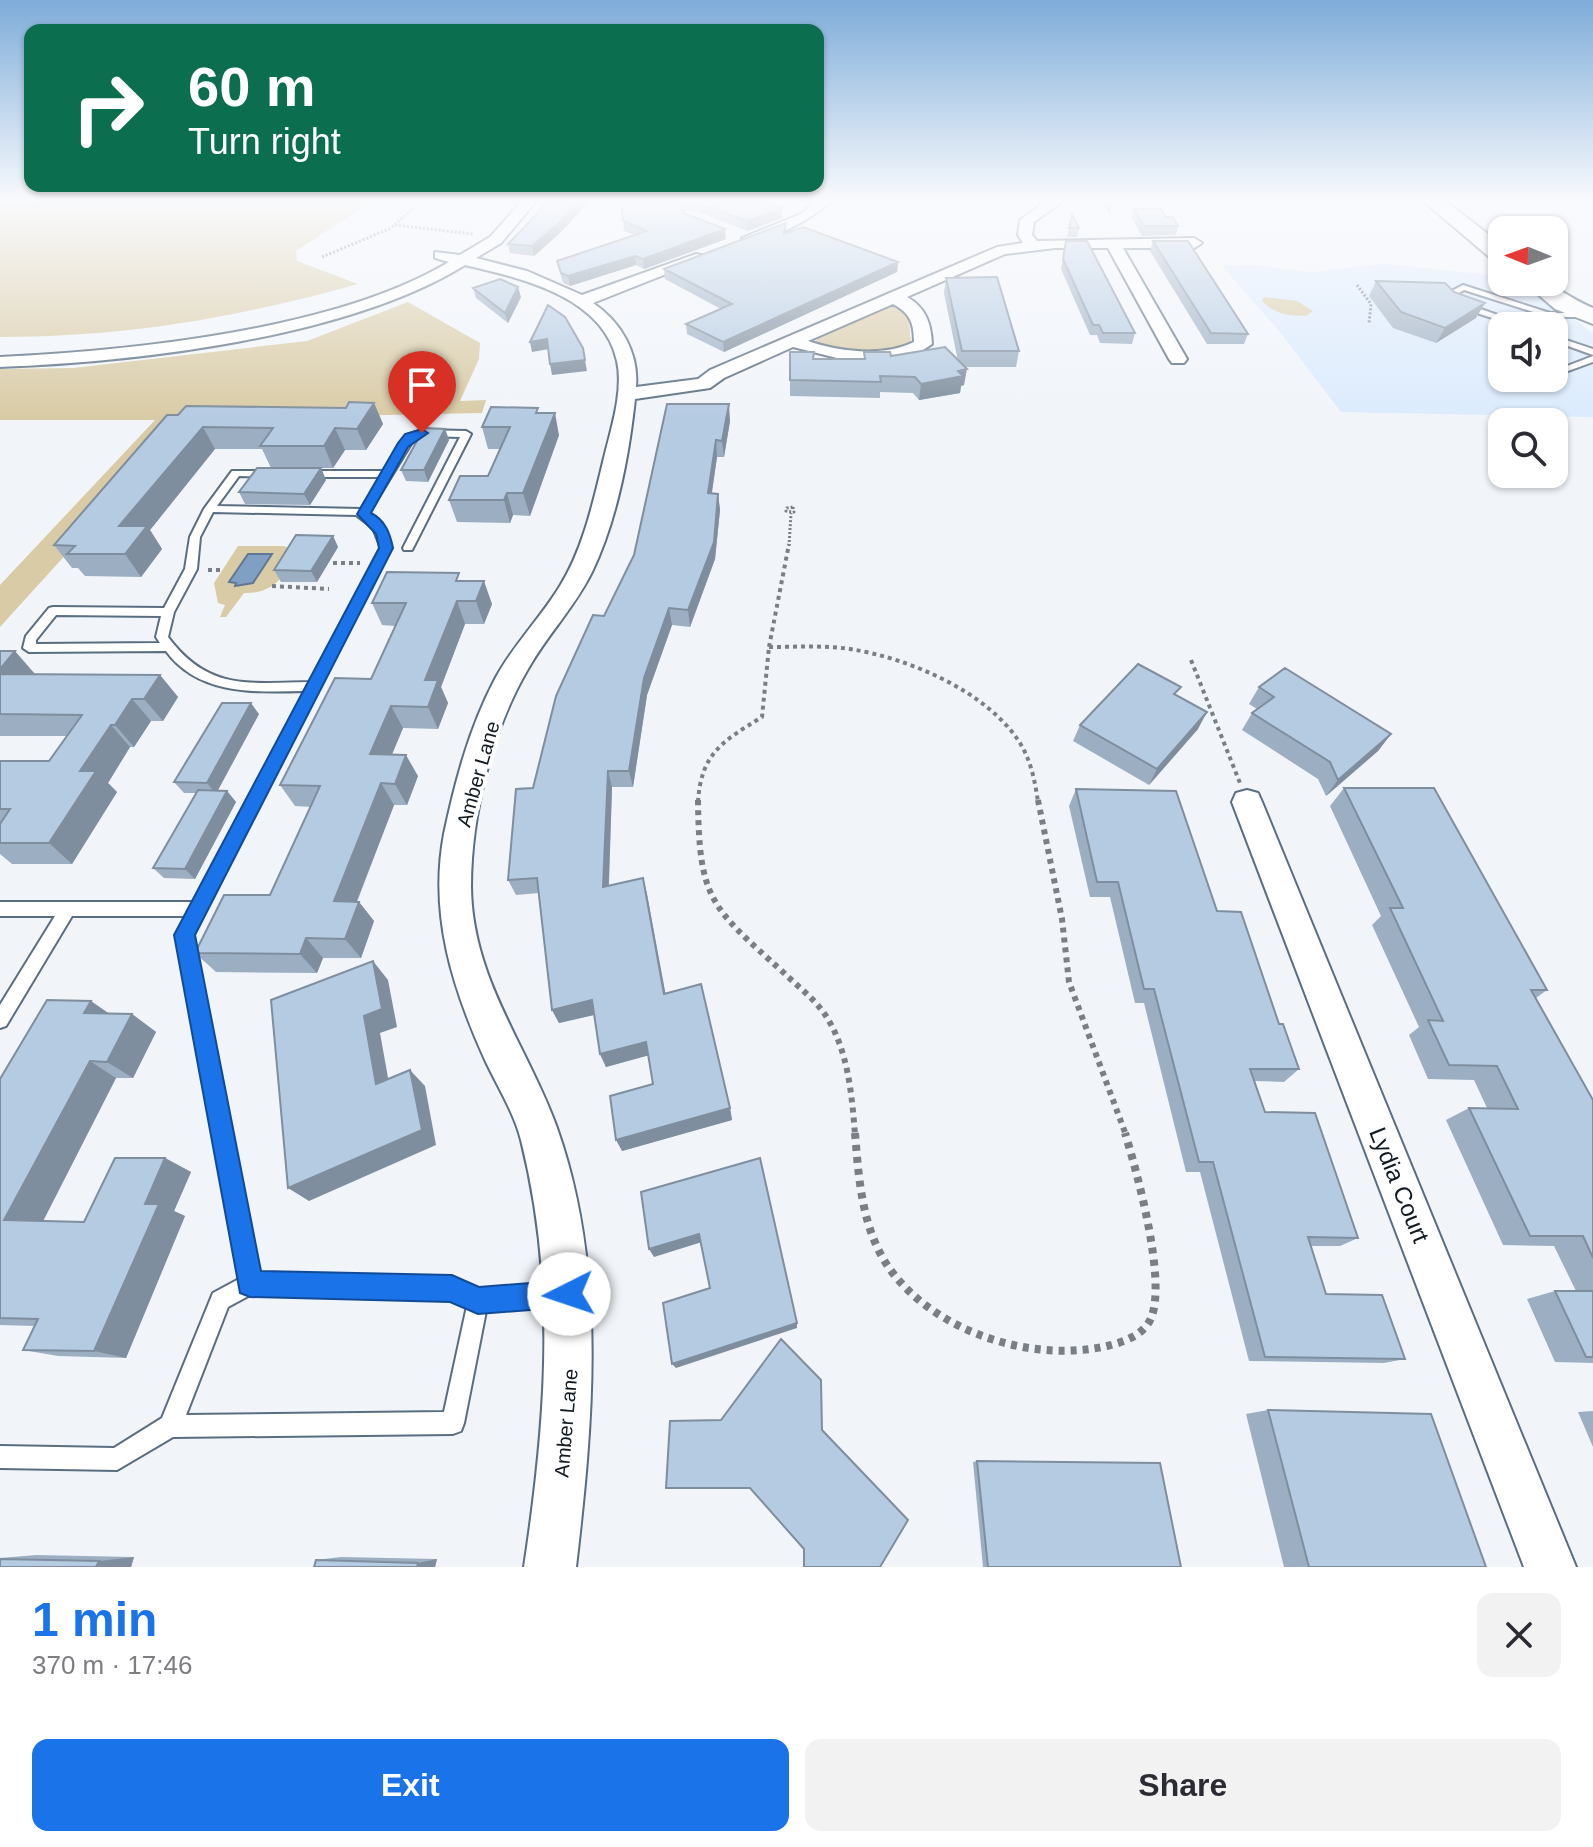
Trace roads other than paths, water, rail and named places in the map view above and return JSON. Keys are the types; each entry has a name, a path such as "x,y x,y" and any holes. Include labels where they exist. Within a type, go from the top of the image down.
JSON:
{"main road":[{"path":"1568,289 1584,301 1592,316"},
{"path":"1553,296 1563,304 1592,316"}],"street":[{"path":"0,362 150,352 273,328 390,293 420,272"},
{"name":"Amber Lane","path":"522,272 579,302 609,326 625,355 629,390 587,556 568,593 525,650 505,685 463,815 455,867 456,903 467,973 479,1009 539,1131 557,1201 569,1294 572,1364 550,1567"},
{"path":"579,302 659,272"},
{"path":"629,390 703,384 717,374 795,342 946,272"},
{"path":"1129,272 1178,359"},
{"path":"795,342 842,354 890,354 915,350 923,344 919,312 914,306 892,297"},
{"path":"0,347 273,328"},
{"name":"Lydia Court","path":"1247,802 1550,1567"}],"lane":[{"path":"1448,287 1463,287 1549,315 1592,316"},
{"path":"1463,287 1447,297 1452,302 1488,314"},
{"path":"1570,345 1591,355"},
{"path":"1568,367 1591,355"},
{"path":"363,514 410,437 422,433 466,434 408,548"},
{"path":"281,474 236,473 209,509 195,537 191,569 168,612 162,637 175,659 201,678 236,686 314,686"},
{"path":"296,474 386,474"},
{"path":"209,509 336,510 363,514 374,519 383,534 386,548 185,935 250,1284"},
{"path":"168,612 53,611 30,639 29,648 168,647"},
{"path":"0,909 198,909"},
{"path":"0,1020 68,909"},
{"path":"170,1426 220,1300 250,1284 452,1288 478,1301 569,1294"},
{"path":"0,1457 117,1459 170,1426 453,1423 478,1301"}],"water":[{"path":"248,554 272,554 253,583 235,586 236,583 229,582"}]}
